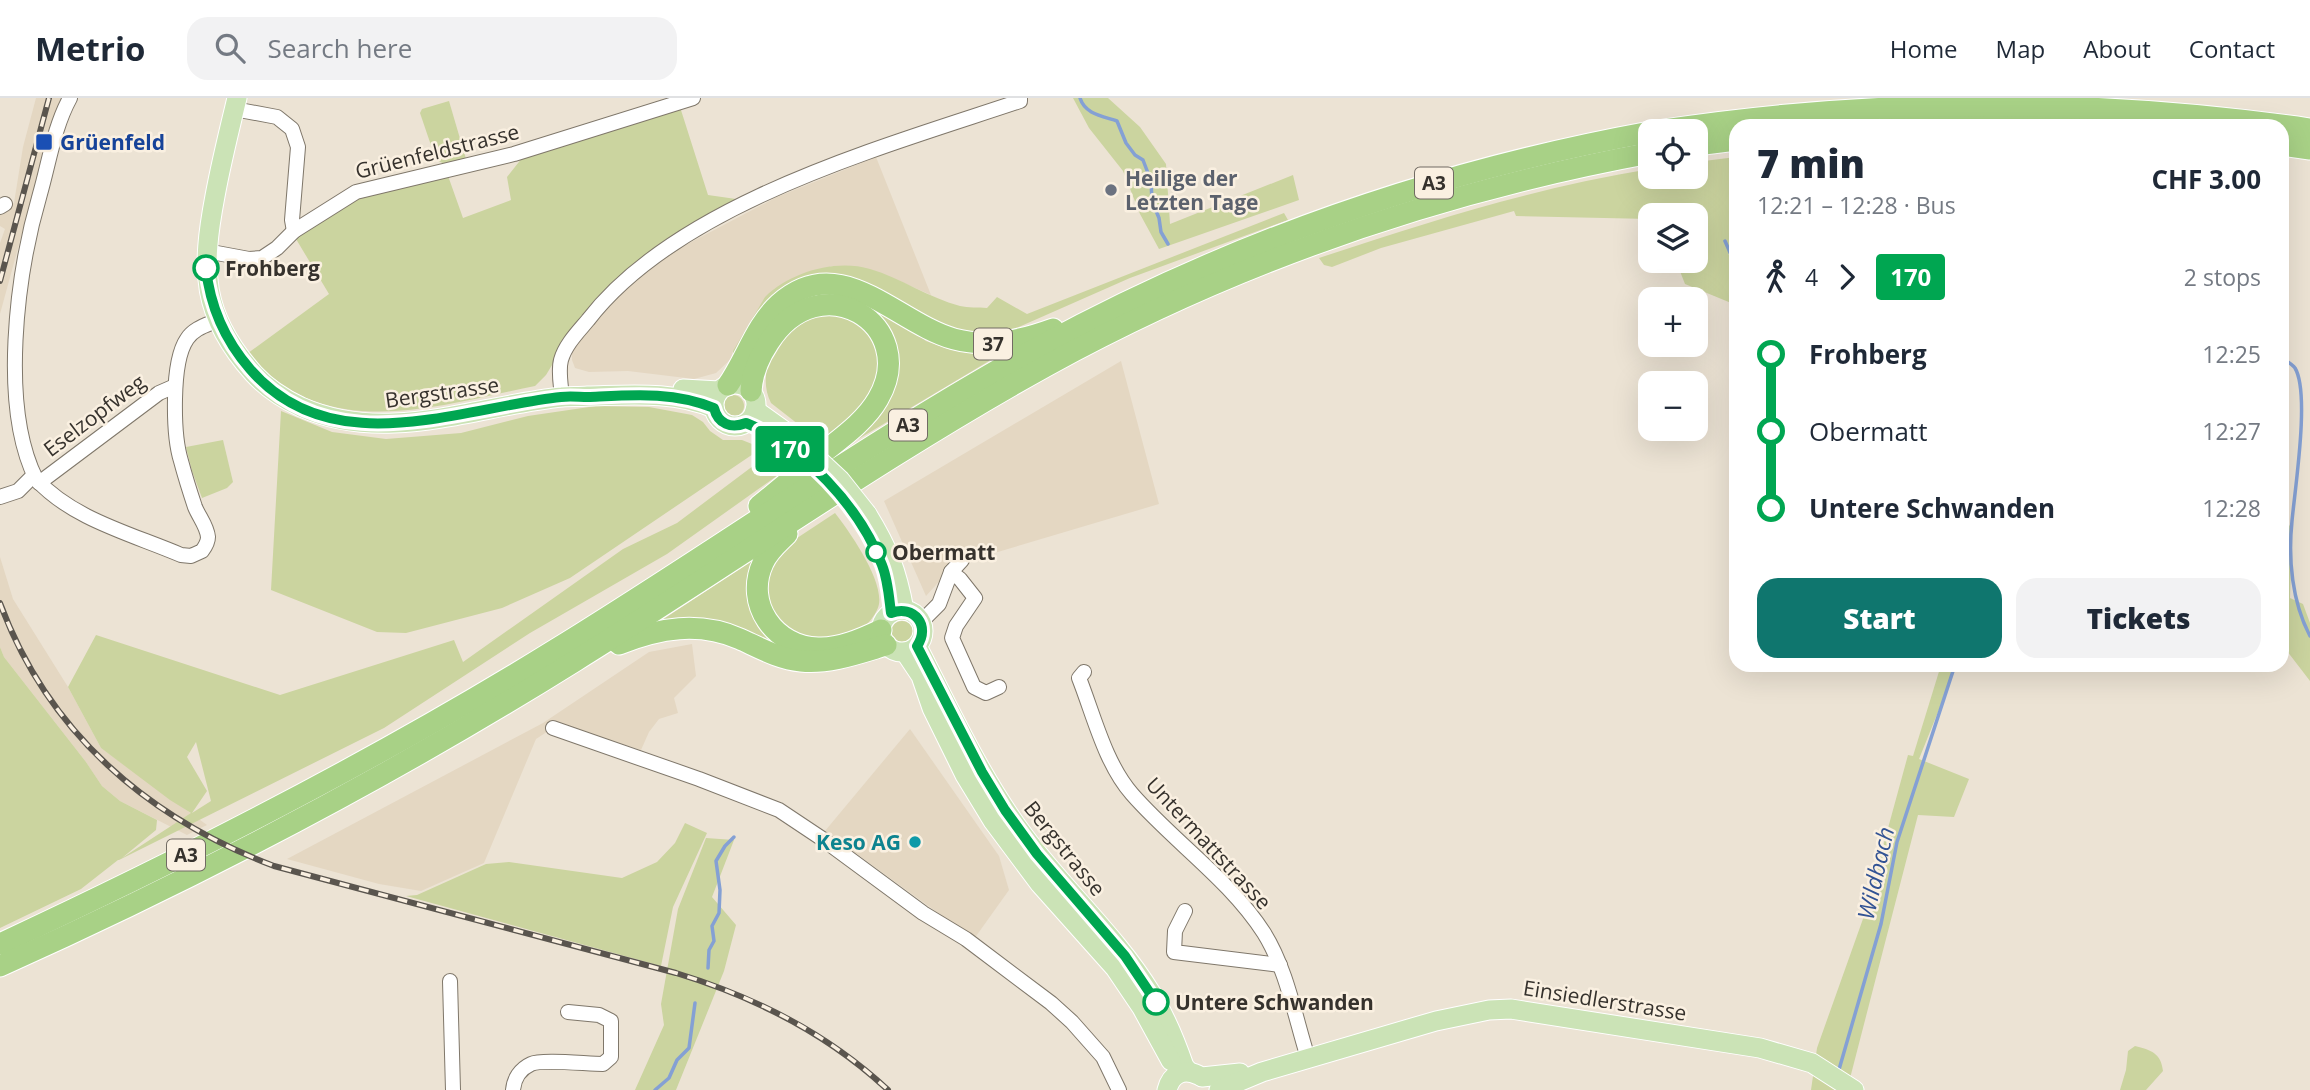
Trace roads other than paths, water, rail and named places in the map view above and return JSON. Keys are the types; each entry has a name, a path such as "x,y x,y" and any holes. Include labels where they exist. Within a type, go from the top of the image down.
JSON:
{"highway":[{"path":"1742,119 1832,110 1976,103 2127,108 2236,119"},
{"path":"1708,124 1729,121"},
{"path":"2289,126 2310,129"},
{"name":"A3","path":"0,944 146,875 303,795 488,690 1002,368 1149,291 1271,239 1405,192 1481,169 1638,134"},
{"path":"1708,144 1729,141"},
{"path":"2289,146 2310,149"},
{"name":"A3","path":"0,966 189,876 383,774 575,661 953,420 1051,363 1130,322 1232,276 1316,243 1447,200 1638,155"},
{"name":"37","path":"720,395 771,314 788,297 813,286 841,285 859,290 935,332 961,341 989,344 1028,338 1149,291"},
{"path":"676,573 831,447 867,414 880,396 887,375 884,342 873,324 852,309 828,304 806,308 789,319 771,339 754,372 751,408"},
{"path":"820,503 776,545 762,564 757,590 765,618 778,634 789,642 816,648 897,633"},
{"path":"575,661 646,634 683,628 721,632 779,657 803,662 832,660 897,633"}],"main road":[{"name":"Bergstrasse","path":"234,101 206,251 210,296 218,320 240,358 268,387 314,412 368,424 407,423 562,397 632,394 659,395 699,402 720,395 738,384 751,408 840,480 862,518 892,560 898,575 897,633 921,676 932,708 959,764 993,821 1040,884 1115,968 1188,1081"},
{"name":"Bergstrasse","path":"720,395 715,414 723,423 734,426 751,408"},
{"path":"897,633 911,612 921,622"},
{"name":"Einsiedlerstrasse","path":"1219,1090 1262,1072 1436,1021 1489,1010 1511,1009 1760,1048 1812,1063 1842,1081"},
{"name":"Einsiedlerstrasse","path":"1188,1081 1262,1072"}],"street":[{"path":"70,98 36,207 7,326 4,366 6,421 14,445 36,480 52,495 102,522 181,555 191,556 202,551 208,534 196,509 180,458 176,433 176,386 181,350 187,338 199,328 218,320"},
{"name":"Grüenfeldstrasse","path":"206,251 249,259 262,258 294,231 356,192 514,154 693,98"},
{"path":"562,397 560,363 564,351 594,312 624,281 684,236 728,212 811,174 1020,101 1020,98"},
{"path":"234,101 277,117 292,129 298,147 292,220 294,231"},
{"name":"Eselzopfweg","path":"0,497 18,491 36,480 159,393 176,386"},
{"path":"921,622 939,604 951,572 962,561"},
{"path":"951,572 975,598 956,626 952,638 974,687 986,693 999,687"},
{"name":"Untermattstrasse","path":"1084,672 1079,678 1101,735 1110,757 1131,792 1255,920 1265,935 1280,965 1308,1058"},
{"path":"553,728 779,810 923,913 975,946 1051,1003 1072,1022 1102,1057 1119,1090"},
{"path":"1185,911 1175,931 1174,952 1280,965"},
{"path":"450,981 453,1090"},
{"path":"513,1090 520,1071 533,1063 603,1064 611,1056 611,1021 599,1015 568,1012"}],"waterway":[{"path":"1080,98 1090,111 1117,121 1126,143 1135,155 1143,160 1151,181 1152,201 1161,232 1168,244"},
{"name":"Wildbach","path":"1725,241 1729,250"},
{"path":"2289,363 2295,368 2301,398 2300,442 2292,521 2293,580 2299,609 2310,636"},
{"name":"Wildbach","path":"1838,1073 1881,924 1897,842 1953,672"},
{"path":"708,968 709,950 714,941 712,926 719,913 720,890 716,861 734,837"},
{"path":"655,1090 669,1078 677,1060 689,1048 695,1003"}],"railway":[{"path":"0,281 49,98"},
{"path":"0,603 20,650 45,692 75,731 108,765 145,796 185,823 274,866 676,973 734,993 815,1034 888,1090"}],"place":[{"name":"Grüenfeld","path":"44,142"},
{"name":"Heilige der Letzten Tage","path":"1111,190"},
{"name":"Frohberg","path":"206,268"},
{"name":"Obermatt","path":"876,552"},
{"name":"Keso AG","path":"915,842"},
{"name":"Untere Schwanden","path":"1156,1002"}]}
